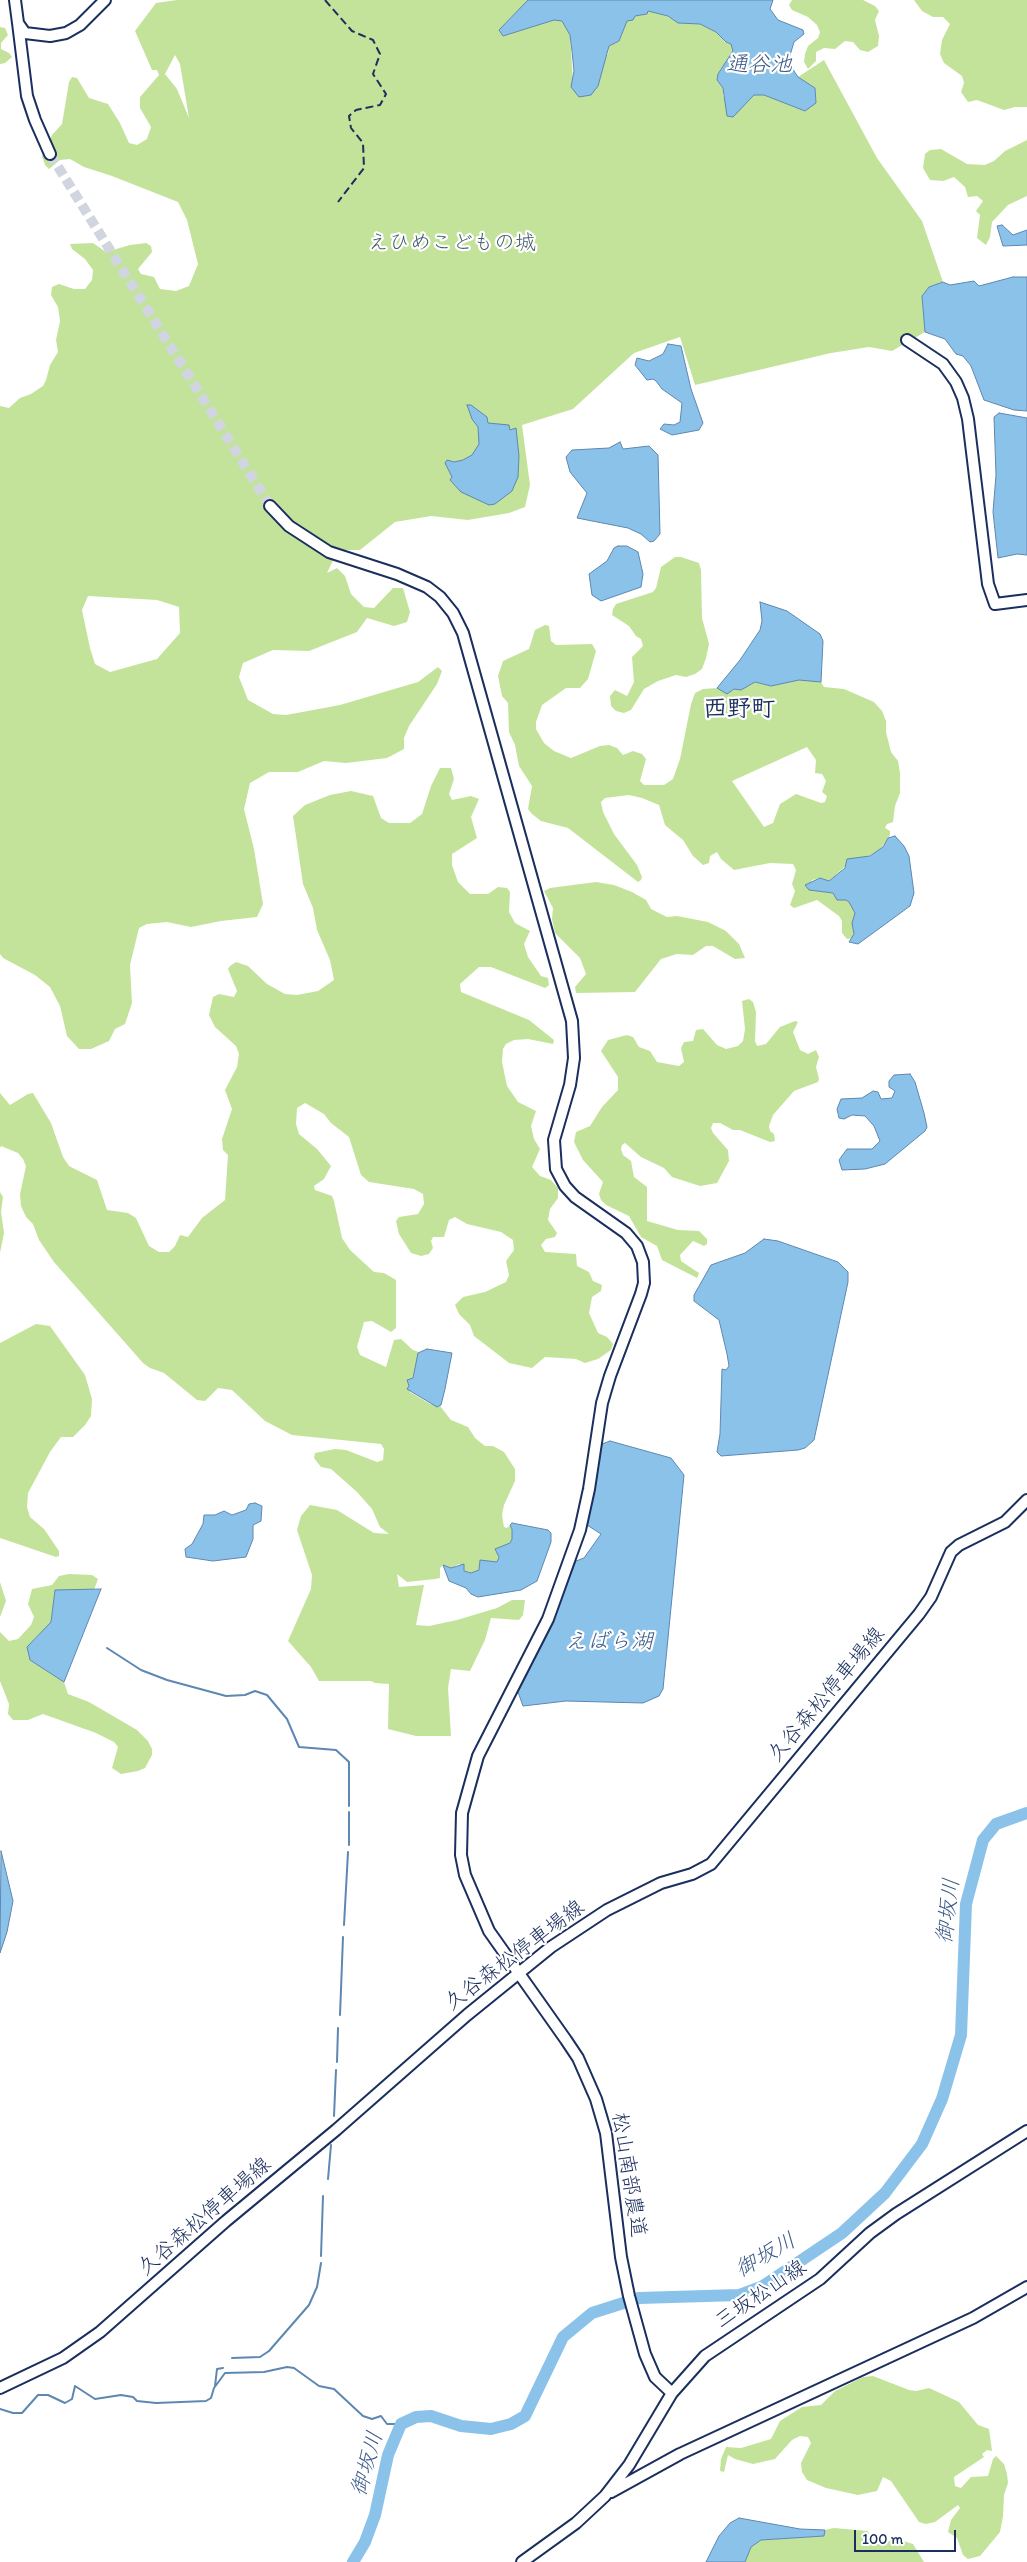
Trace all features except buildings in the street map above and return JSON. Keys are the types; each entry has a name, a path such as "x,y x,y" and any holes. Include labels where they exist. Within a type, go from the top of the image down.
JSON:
{"street":[{"path":"15,0 27,96 50,154"},
{"path":"18,23 25,32 34,35 50,36 66,32 80,25 105,0"},
{"path":"907,340 943,364 956,382 963,398 968,418 988,584 995,604 1027,600"},
{"name":"松山南部農道","path":"270,506 289,526 329,552 405,576 427,586 453,613 463,633 572,1021 574,1064 564,1108 556,1131 553,1151 556,1169 565,1186 575,1197 626,1233 636,1246 642,1262 643,1288 610,1376 602,1403 589,1489 569,1564 544,1627 497,1714 478,1756 462,1812 461,1856 465,1875 489,1931 578,2058 596,2099 606,2133 624,2276 635,2319 645,2354 655,2377 672,2393"},
{"name":"久谷森松停車場線","path":"0,2388 63,2358 100,2332 226,2221 336,2130 467,2015 551,1947 607,1910 661,1883 692,1874 711,1864 919,1614 931,1597 951,1552 959,1545 1005,1522 1027,1500"},
{"name":"三坂松山線","path":"522,2562 572,2526 605,2496 630,2465 672,2393 706,2356 820,2279 870,2233 1027,2131"},
{"name":"三坂松山線","path":"605,2496 680,2454 973,2318 1027,2287"},
{"path":"630,2465 634,2473 640,2476"}],"green space":[{"name":"えひめこどもの城","path":"177,0 528,0 499,30 503,36 554,20 562,21 570,35 573,81 608,54 609,46 619,41 627,21 635,16 647,14 648,11 668,16 678,23 700,24 716,32 725,42 731,44 733,51 718,74 717,80 723,88 723,96 738,109 754,95 764,95 805,111 816,103 815,88 798,77 824,60 877,158 922,221 943,282 929,287 922,296 925,332 892,351 869,347 831,353 695,385 680,337 634,353 573,409 522,425 530,485 525,507 509,513 468,520 431,516 395,522 360,550 338,550 327,573 337,568 345,576 351,594 364,607 374,608 393,588 403,588 410,612 407,622 394,626 367,618 357,632 309,651 273,650 243,663 239,677 248,700 273,714 286,715 340,705 418,682 438,667 442,671 437,684 409,726 404,738 404,749 387,758 346,763 324,761 298,772 269,772 250,783 244,809 254,849 263,904 257,917 191,927 167,922 147,924 139,928 130,965 132,1003 125,1024 115,1029 109,1041 91,1049 79,1049 67,1036 60,1006 50,987 35,975 3,958 0,954 0,406 9,408 20,398 31,394 43,386 46,380 50,365 58,352 56,340 60,321 58,307 51,295 52,287 59,284 74,289 85,289 92,280 93,270 85,259 72,249 70,244 93,243 106,252 130,245 146,243 151,246 152,252 138,269 141,274 154,277 160,289 176,291 189,286 198,264 187,220 178,202 84,167 70,159 60,160 49,169 45,165 42,156 52,135 62,124 69,82 72,77 77,78 89,98 108,104 120,123 129,143 137,145 147,139 151,127 140,108 140,97 159,75 157,70 152,70 135,31 156,3","holes":["175,55 180,64 189,118 177,89 165,74","88,596 157,600 179,607 180,633 157,659 110,672 95,664 90,648 82,610"]},
{"path":"792,0 863,0 875,6 879,11 875,20 879,36 878,46 868,52 860,50 853,42 845,41 835,49 824,48 816,52 816,61 808,69 804,62 805,54 808,46 818,38 820,32 817,25 808,17 792,10 789,5"},
{"path":"914,0 1027,0 1027,107 1015,107 1004,110 977,100 968,102 961,92 964,83 962,76 944,63 940,54 942,40 950,24 943,17 933,17 922,11"},
{"path":"0,27 5,28 8,35 1,43 1,49 12,57 5,63 0,64"},
{"path":"1027,140 1027,196 1008,205 992,222 990,237 986,245 977,238 980,215 976,211 983,201 977,196 968,197 965,187 954,177 943,181 930,180 923,168 925,154 930,150 941,149 967,164 985,165 994,161 1005,151"},
{"path":"675,557 699,563 701,570 702,618 709,644 702,669 686,677 676,675 658,681 644,689 631,710 624,713 616,711 611,706 610,696 615,690 627,696 634,682 632,657 643,646 641,639 636,636 629,626 612,615 613,609 616,604 653,592 656,588 661,567"},
{"path":"545,625 549,626 551,641 556,645 592,644 596,651 588,679 580,688 566,688 542,705 536,722 536,729 544,743 554,751 571,758 600,746 609,745 617,748 623,755 633,751 642,754 646,759 640,781 644,785 664,785 673,779 680,759 691,704 695,693 703,689 717,688 727,693 734,689 741,690 755,682 771,686 799,680 814,680 821,682 824,687 844,689 874,702 882,711 886,721 886,732 891,752 898,761 900,773 900,793 895,806 893,822 887,824 885,828 890,831 890,835 879,851 864,858 853,859 829,881 820,878 812,880 809,890 833,893 837,900 849,902 855,913 853,938 847,939 842,933 842,921 839,916 817,900 794,908 790,905 795,891 792,884 796,870 793,864 770,863 734,870 721,859 717,852 710,856 709,863 703,865 693,856 683,840 665,825 659,805 642,798 629,795 605,798 601,802 603,812 614,834 637,865 642,877 638,882 568,828 541,821 532,814 528,809 532,786 519,766 515,745 509,732 508,703 502,696 498,676 503,661 529,649 535,630","holes":["807,747 816,760 815,773 822,774 826,781 822,792 827,796 825,802 821,803 796,794 780,804 773,823 764,827 732,781"]},
{"path":"440,768 451,768 454,779 449,794 452,800 471,796 479,799 471,817 477,838 452,854 452,865 458,882 470,894 488,894 498,887 507,888 510,892 509,912 515,923 530,931 524,944 528,957 541,976 548,978 549,985 545,988 491,967 479,967 460,984 461,992 529,1020 554,1040 553,1044 528,1039 514,1040 506,1044 503,1049 502,1062 507,1086 518,1102 536,1111 531,1126 534,1139 540,1149 532,1167 540,1176 551,1180 558,1188 558,1198 550,1209 548,1220 557,1233 555,1237 546,1239 541,1245 545,1252 576,1254 577,1266 589,1272 593,1281 602,1285 601,1291 592,1297 589,1313 598,1333 607,1337 613,1344 611,1350 598,1359 585,1363 576,1359 545,1357 532,1368 509,1363 474,1336 470,1325 459,1314 455,1305 463,1297 485,1292 506,1282 509,1275 506,1261 514,1250 513,1240 501,1232 467,1224 455,1217 449,1220 444,1237 433,1237 431,1241 433,1248 429,1254 421,1256 411,1253 399,1234 396,1221 399,1217 418,1214 424,1204 423,1194 414,1189 369,1182 361,1175 349,1137 331,1123 324,1114 305,1103 297,1108 296,1124 299,1134 317,1149 331,1166 324,1179 314,1186 315,1190 332,1196 342,1238 350,1250 374,1272 384,1273 396,1280 396,1328 391,1332 372,1321 364,1322 357,1347 360,1355 386,1367 394,1340 401,1339 413,1350 419,1352 413,1378 407,1380 410,1392 430,1404 440,1406 451,1420 468,1427 475,1438 485,1446 493,1446 504,1452 515,1469 515,1481 504,1505 502,1515 504,1527 507,1528 510,1525 512,1529 512,1539 510,1543 495,1551 499,1553 497,1562 479,1562 479,1570 471,1573 464,1571 464,1566 459,1564 451,1568 443,1565 440,1568 440,1578 435,1579 407,1582 397,1574 399,1587 424,1585 416,1625 429,1626 457,1620 497,1608 512,1600 525,1600 523,1615 519,1620 491,1618 485,1640 470,1671 451,1669 448,1688 451,1736 416,1736 388,1729 389,1684 371,1681 319,1681 311,1667 288,1641 311,1589 312,1575 297,1530 301,1516 310,1505 337,1510 374,1533 389,1534 380,1527 372,1509 357,1492 331,1469 321,1467 314,1458 315,1453 335,1449 346,1450 377,1462 383,1460 384,1449 381,1444 292,1435 265,1421 232,1390 218,1388 205,1401 197,1400 164,1373 150,1368 143,1363 54,1262 39,1240 33,1224 26,1217 21,1206 20,1194 26,1166 18,1153 1,1146 0,1148 0,1093 10,1105 33,1093 51,1123 63,1157 69,1166 97,1180 107,1210 128,1213 136,1218 149,1246 159,1252 169,1252 175,1246 180,1235 188,1237 202,1218 225,1200 228,1155 223,1150 222,1139 232,1109 225,1090 237,1067 239,1054 236,1046 215,1027 209,1015 213,997 219,994 234,997 237,991 228,969 236,962 248,966 267,984 285,994 297,995 318,991 334,980 330,960 317,930 313,908 303,884 293,816 305,805 330,795 351,791 373,796 381,818 389,823 410,823 422,814 431,786"},
{"path":"596,882 614,885 632,892 646,900 651,909 667,917 677,916 708,922 726,931 739,944 745,958 735,959 713,946 706,946 693,955 677,954 661,959 635,992 576,993 575,987 586,974 580,958 555,933 552,919 553,908 544,891 550,888"},
{"path":"749,999 753,1002 756,1012 755,1041 757,1046 766,1044 780,1027 795,1021 798,1022 793,1032 800,1050 808,1054 816,1050 819,1057 816,1067 818,1082 794,1091 773,1115 769,1126 770,1131 774,1134 775,1141 770,1142 740,1130 733,1130 720,1123 713,1123 711,1128 713,1133 728,1150 729,1161 717,1183 700,1186 672,1177 664,1168 641,1157 625,1143 621,1149 623,1155 631,1161 634,1177 647,1187 647,1221 678,1230 699,1231 707,1239 707,1244 704,1246 693,1241 680,1255 681,1261 699,1273 697,1278 662,1260 657,1246 641,1237 629,1216 606,1205 601,1200 599,1194 603,1182 583,1160 574,1142 576,1132 590,1126 602,1107 618,1090 618,1077 601,1051 608,1040 627,1035 633,1037 639,1047 650,1051 657,1062 679,1066 684,1062 681,1048 684,1042 693,1041 696,1030 703,1029 717,1045 726,1049 738,1046 743,1041 745,1029 742,1001"},
{"path":"0,1192 3,1197 1,1212 4,1233 0,1253"},
{"path":"36,1324 50,1326 85,1375 92,1399 91,1416 85,1425 73,1437 61,1437 50,1452 28,1493 27,1507 30,1517 44,1529 59,1551 59,1556 56,1557 0,1538 0,1343"},
{"path":"69,1574 92,1575 98,1579 94,1590 55,1591 51,1622 27,1647 30,1660 64,1682 68,1694 89,1702 137,1730 148,1741 152,1749 152,1755 145,1768 138,1771 121,1774 112,1768 118,1747 114,1742 96,1733 43,1714 28,1720 13,1720 8,1714 9,1704 0,1681 0,1632 9,1641 18,1639 31,1625 34,1617 28,1604 32,1589 52,1585 59,1576"},
{"path":"0,1582 6,1601 0,1617"},
{"path":"873,2376 909,2390 916,2391 929,2388 940,2393 959,2402 978,2425 989,2429 992,2451 987,2450 982,2454 984,2457 954,2477 955,2486 961,2488 971,2477 988,2476 993,2459 996,2456 1004,2464 1008,2483 1004,2495 1000,2532 980,2556 968,2559 963,2555 957,2538 948,2532 951,2520 960,2508 958,2505 935,2522 926,2524 919,2522 891,2481 883,2477 877,2491 858,2495 826,2488 807,2480 802,2472 801,2463 811,2443 808,2437 800,2436 792,2440 775,2459 753,2464 728,2455 724,2472 720,2471 721,2459 726,2447 741,2448 771,2439 780,2421 802,2407 821,2405 835,2391 863,2377"},
{"path":"834,2528 868,2531 874,2544 885,2544 891,2540 900,2540 913,2544 924,2562 745,2562 751,2547 760,2540 824,2536 825,2530"}],"water":[{"name":"通谷池","path":"528,0 773,0 770,9 778,20 803,30 804,34 794,42 788,62 798,77 815,88 816,103 805,111 764,95 754,95 733,117 727,116 723,88 717,80 718,74 733,51 731,44 726,42 716,32 700,24 678,23 668,16 648,11 647,14 635,16 633,20 627,21 619,41 609,46 598,86 591,95 579,97 571,87 574,71 570,35 562,21 554,20 503,36 499,30"},
{"path":"1002,225 1013,235 1027,230 1027,245 1003,246 997,226"},
{"path":"1013,277 1027,277 1027,411 1014,410 984,400 971,366 963,356 956,354 945,339 925,332 922,296 929,287 943,282 950,285 974,281 979,286"},
{"path":"668,344 681,346 691,389 703,423 699,430 672,435 660,429 664,424 674,425 680,422 682,403 662,389 653,379 647,380 635,365 637,358 649,361 663,354"},
{"path":"467,405 471,405 487,417 488,423 509,425 510,430 516,428 519,456 518,477 512,491 495,504 489,505 461,492 450,480 452,477 445,463 447,460 454,462 472,455 479,444 478,427 472,419"},
{"path":"999,413 1027,418 1027,555 1017,554 998,558 993,512 996,475 994,417"},
{"path":"620,442 623,449 649,446 658,455 660,534 654,541 650,542 641,534 628,528 577,518 587,493 570,472 566,457 572,450 609,448"},
{"path":"627,546 638,552 643,574 641,587 601,601 592,595 589,574 607,561 614,548"},
{"path":"760,602 787,611 820,634 823,641 821,682 799,680 771,686 755,682 741,690 734,689 727,694 717,688 740,660 760,630 762,621"},
{"path":"895,836 904,846 909,856 914,893 910,906 858,944 849,942 854,934 852,923 855,913 849,902 837,900 833,893 809,890 805,885 820,878 829,881 845,868 847,859 870,856 883,847 888,838"},
{"path":"910,1074 915,1082 924,1113 927,1127 925,1131 885,1164 865,1169 842,1170 839,1160 847,1149 872,1149 880,1141 874,1126 865,1116 852,1115 844,1119 839,1118 837,1109 841,1099 862,1098 873,1091 878,1092 881,1099 892,1098 895,1091 889,1087 889,1081 894,1075"},
{"path":"764,1239 778,1241 838,1262 848,1272 848,1282 814,1440 805,1448 798,1450 721,1456 717,1452 720,1434 722,1369 726,1370 729,1366 727,1354 719,1320 694,1301 694,1295 711,1265 745,1253"},
{"path":"427,1349 452,1353 441,1405 437,1407 407,1389 409,1386 407,1380 413,1378 418,1353"},
{"name":"えばら湖","path":"610,1441 671,1458 684,1475 663,1689 659,1696 643,1703 566,1701 523,1706 518,1692 551,1627 576,1561 584,1558 601,1534 587,1525 602,1444"},
{"path":"255,1503 262,1506 261,1521 253,1525 253,1539 246,1557 213,1561 186,1557 185,1549 192,1544 203,1524 204,1515 215,1515 224,1511 232,1515 246,1510 249,1504"},
{"path":"512,1523 548,1530 551,1533 551,1542 537,1581 521,1590 478,1597 471,1594 466,1588 449,1581 443,1565 451,1568 464,1564 464,1571 471,1573 479,1570 480,1560 497,1562 499,1557 495,1549 510,1543 512,1529 510,1525"},
{"path":"101,1589 64,1682 30,1660 27,1647 51,1622 55,1590"},
{"path":"1,1851 13,1901 7,1932 0,1953"},
{"path":"739,2518 800,2529 825,2530 824,2536 761,2540 751,2547 745,2562 706,2562 719,2536 730,2523"}],"waterway":[{"path":"107,1648 141,1670 167,1680 226,1696 245,1695 255,1691 267,1695 287,1719 299,1747 336,1750 349,1762 349,1806"},
{"path":"349,1812 349,1845"},
{"name":"御坂川","path":"353,2562 365,2542 375,2515 388,2455 401,2424 416,2417 431,2416 461,2426 491,2429 511,2424 525,2416 563,2337 592,2313 639,2298 739,2295 763,2286 842,2233 885,2193 922,2144 942,2099 961,2035 966,1904 983,1840 996,1824 1027,1813"},
{"path":"344,1925 348,1852"},
{"path":"340,2015 343,1937"},
{"path":"337,2062 338,2028"},
{"path":"334,2116 336,2070"},
{"path":"328,2179 331,2145"},
{"path":"321,2256 323,2196"},
{"path":"232,2358 260,2357 269,2351 309,2305 317,2287 321,2263"},
{"path":"0,2409 13,2413 22,2413 38,2395 48,2395 65,2403 72,2399 75,2386 95,2399 121,2395 133,2397 137,2401 156,2403 206,2401 211,2398 214,2388 225,2373 264,2372 287,2367 294,2368 319,2386 334,2389 363,2416 372,2419 381,2416 387,2424 401,2424"},
{"path":"215,2386 217,2369 223,2368"}],"tunnel":[{"path":"50,154 270,506"}],"railway":[{"path":"325,0 352,31 373,40 380,54 373,74 386,94 380,105 356,110 349,116 351,128 363,143 364,168 338,202"}],"district":[{"name":"西野町","path":"739,710"}]}
